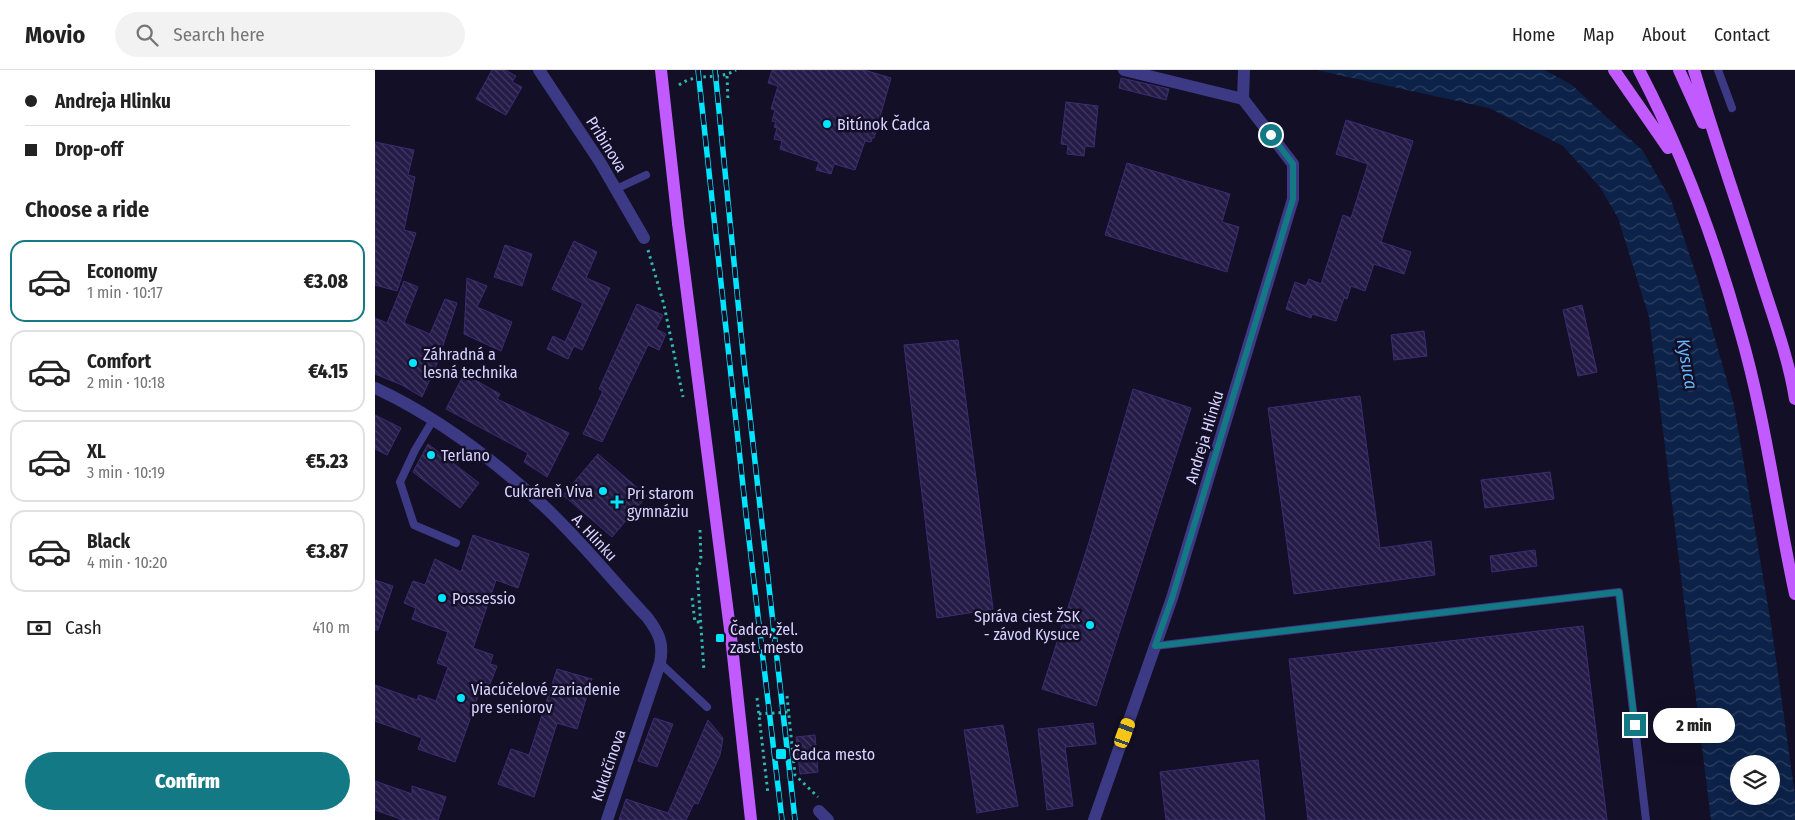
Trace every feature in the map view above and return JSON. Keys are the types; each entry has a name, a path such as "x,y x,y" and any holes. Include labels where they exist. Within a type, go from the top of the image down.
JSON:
{"main road":[{"path":"661,70 678,223 731,637 751,820"},
{"path":"1614,70 1687,175"},
{"path":"1639,70 1687,175 1715,249 1741,332 1769,454 1795,594"},
{"path":"1679,70 1723,166"},
{"path":"1694,70 1723,166 1747,233 1791,374 1795,399"}],"street":[{"name":"Pribinova","path":"539,70 616,189 644,238"},
{"path":"1125,70 1243,99 1244,75"},
{"name":"Andreja Hlinku","path":"1094,820 1172,598 1293,199 1293,164 1243,99"},
{"name":"A. Hlinku","path":"375,388 433,420 503,471 547,509 657,630 662,643 660,663"},
{"name":"Kukučínova","path":"607,820 660,663"}],"lane":[{"path":"1719,70 1732,108"},
{"path":"616,189 646,175"},
{"path":"1791,374 1795,394"},
{"path":"433,420 415,450 400,482 414,524 456,543"},
{"path":"1155,646 1619,592 1646,820"},
{"path":"660,663 707,707"}],"path":[{"path":"679,85 687,79 727,75 735,70"},
{"path":"727,75 728,102"},
{"path":"644,238 664,305 683,399"},
{"path":"700,522 701,561 697,569 704,671"},
{"path":"692,598 695,622 702,622"},
{"path":"787,696 795,774 823,811"},
{"path":"757,698 768,794"},
{"path":"759,714 789,712"}],"water":[{"name":"Kysuca","path":"1316,70 1545,70 1572,85 1643,151 1671,200 1697,277 1734,405 1771,624 1795,795 1795,820 1711,820 1649,317 1618,218 1600,187 1563,146 1489,108"}],"building":[{"path":"492,70 505,70 516,76 512,82 522,87 506,115 476,99"},
{"name":"Bitúnok Čadca","path":"772,70 864,70 891,78 874,138 872,138 871,142 865,141 855,170 834,164 831,174 816,170 819,162 780,149 782,141 774,139 777,128 774,127 776,122 772,121 775,110 771,109 778,86 768,83"},
{"path":"1121,78 1169,89 1166,100 1119,88"},
{"path":"1066,102 1098,106 1094,147 1085,146 1084,156 1067,154 1068,145 1061,144"},
{"path":"1346,120 1413,141 1381,242 1411,252 1404,274 1374,264 1365,291 1351,286 1347,299 1344,298 1336,321 1312,314 1311,318 1286,309 1295,282 1306,286 1309,279 1321,284 1343,215 1351,218 1368,164 1336,154"},
{"path":"375,142 414,150 408,175 415,177 404,230 416,233 397,291 375,285"},
{"path":"1127,163 1230,194 1222,222 1239,227 1227,272 1105,235"},
{"path":"574,241 597,252 586,278 610,288 582,350 574,346 568,359 547,349 553,336 565,342 583,303 552,289"},
{"path":"505,245 532,254 522,286 494,277"},
{"path":"467,278 487,286 477,307 512,322 501,351 464,334"},
{"path":"404,281 418,287 404,323 430,334 445,299 457,303 436,366 422,397 402,385 375,374 375,318 387,323"},
{"path":"637,304 663,315 656,329 666,334 659,350 648,345 602,442 583,434 603,391 599,389"},
{"path":"1582,305 1597,372 1578,376 1563,310"},
{"path":"1424,331 1427,356 1394,360 1391,335"},
{"path":"958,340 993,609 937,618 904,345"},
{"path":"464,374 500,394 497,399 569,433 547,477 524,462 528,453 446,409"},
{"path":"1133,389 1191,408 1096,706 1042,689 1089,542"},
{"path":"1360,396 1380,548 1431,541 1435,575 1294,594 1268,408"},
{"path":"375,415 401,428 387,455 375,449"},
{"path":"428,444 479,483 460,508 413,472"},
{"path":"598,454 647,496 612,537 563,495"},
{"path":"1550,472 1554,499 1485,508 1481,480"},
{"path":"473,535 529,554 518,588 496,580 473,648 493,655 490,664 497,666 490,684 483,682 455,762 418,749 422,738 375,721 375,685 417,700 419,695 436,701 448,667 437,663 448,632 412,619 416,608 404,603 413,581 425,585 435,559 461,572"},
{"path":"1535,550 1537,566 1492,572 1490,556"},
{"path":"375,580 393,586 378,630 375,630"},
{"path":"1583,626 1607,820 1308,820 1289,659"},
{"path":"557,669 592,679 577,729 557,723 534,797 498,784 511,749 529,755"},
{"path":"654,718 673,724 657,767 638,761"},
{"path":"708,720 723,738 720,755 698,804 694,803 686,820 619,820 626,799 668,813"},
{"path":"1093,723 1096,744 1065,747 1073,806 1047,810 1038,729"},
{"path":"1003,725 1018,806 977,813 964,730"},
{"path":"815,735 818,772 800,774 796,737"},
{"path":"1258,760 1265,820 1166,820 1160,772"},
{"path":"375,781 412,794 412,786 446,797 438,820 403,820 375,810"}],"railway":[{"path":"698,70 746,514 782,820"},
{"path":"715,70 744,363 795,820"}],"place":[{"name":"Bitúnok Čadca","path":"827,124"},
{"name":"Záhradná a lesná technika","path":"413,363"},
{"name":"Terlano","path":"431,455"},
{"name":"Cukráreň Viva","path":"603,491"},
{"name":"Pri starom gymnáziu","path":"617,502"},
{"name":"Possessio","path":"442,598"},
{"name":"Správa ciest ŽSK - závod Kysuce","path":"1090,625"},
{"name":"Čadca, žel. zast. mesto","path":"720,638"},
{"name":"Viacúčelové zariadenie pre seniorov","path":"461,698"},
{"name":"Čadca mesto","path":"781,754"}],"route":[{"path":"1271,135 1293,164 1293,199 1172,598 1155,646 1619,592 1635,725"}]}
